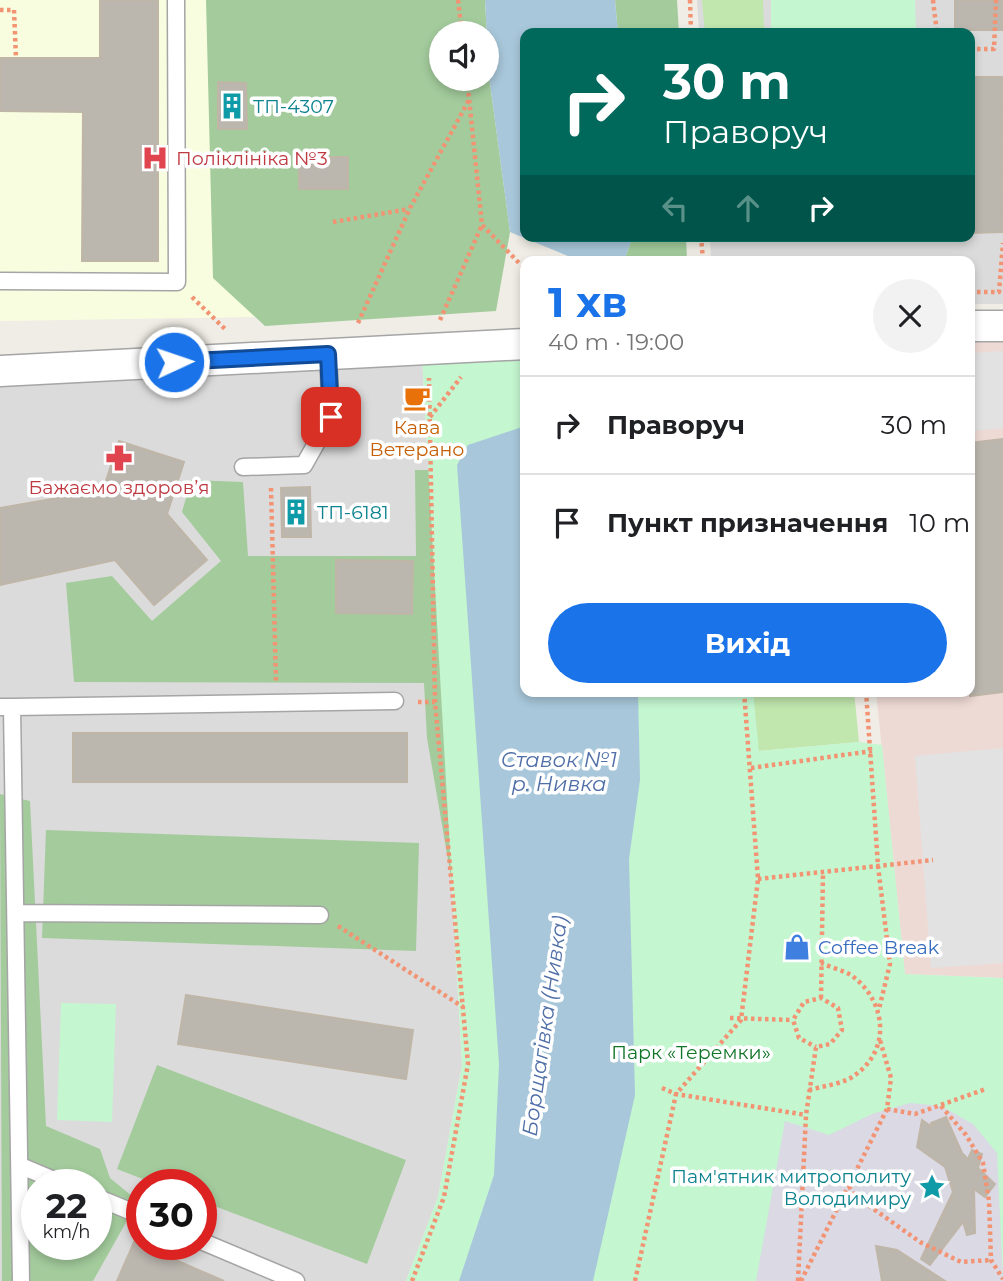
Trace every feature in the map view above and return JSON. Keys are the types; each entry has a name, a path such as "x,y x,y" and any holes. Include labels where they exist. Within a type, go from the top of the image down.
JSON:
{"street":[{"path":"975,326 1003,326"},
{"path":"0,371 427,348 467,358 520,345"}],"lane":[{"path":"0,281 177,282 176,0"},
{"path":"243,467 304,465 331,417 337,353"},
{"path":"21,1281 18,913 6,707 396,701"},
{"path":"18,913 320,915"},
{"path":"21,1166 28,1169"},
{"path":"217,1248 296,1281"}],"path":[{"path":"14,0 16,58"},
{"path":"458,0 461,21"},
{"path":"690,0 691,28"},
{"path":"933,0 936,28"},
{"path":"975,49 994,49 996,0"},
{"path":"0,10 14,10"},
{"path":"412,1281 444,1197 468,1064 435,702 427,348 482,225 468,91"},
{"path":"337,353 410,208 469,100"},
{"path":"333,222 410,208"},
{"path":"482,225 520,264"},
{"path":"975,292 999,292 1003,243"},
{"path":"177,282 253,357"},
{"path":"430,418 467,358"},
{"path":"270,466 276,703"},
{"path":"635,1281 676,1094 741,1020 758,878 745,697"},
{"path":"799,1281 887,1109 891,1078 880,1040 879,1009 890,964 878,866 867,697"},
{"path":"751,768 872,751"},
{"path":"758,878 933,860"},
{"path":"821,998 823,872"},
{"path":"320,915 463,1007"},
{"path":"821,963 851,976 879,1009"},
{"path":"821,998 838,1008 842,1030 830,1044 816,1047 799,1038 793,1020 804,1002 821,998"},
{"path":"730,1018 793,1020"},
{"path":"809,1090 854,1077 873,1058 880,1040"},
{"path":"799,1281 806,1115 816,1047"},
{"path":"662,1088 676,1094 806,1115"},
{"path":"887,1109 915,1114 986,1089"},
{"path":"941,1107 966,1135 983,1163 989,1200 991,1260 1003,1279"},
{"path":"849,1186 854,1195 920,1242 961,1262 991,1260"}],"shaded area":[{"name":"Поліклініка №3","path":"0,0 303,0 317,316 0,321"},
{"path":"697,0 1003,0 1003,304 975,304 975,256 711,256 710,242 975,242 975,28 699,28"},
{"path":"1003,335 1003,978 905,974 877,697 975,697 975,336"},
{"path":"1003,351 1003,428 975,431 975,353"},
{"path":"422,357 462,1065 438,1197 406,1281 0,1281 0,377"},
{"path":"1003,748 1003,963 931,968 915,756"},
{"path":"910,1103 941,1106 973,1124 997,1153 1003,1281 934,1281 876,1247 881,1281 756,1281 785,1121 829,1135 872,1114","holes":["930,1126 968,1215 956,1231 941,1217 953,1192 945,1167 918,1147 921,1127"]}],"green space":[{"path":"206,0 485,0 486,21 429,21 429,91 491,91 510,232 496,311 265,326 213,278"},
{"path":"615,0 677,0 679,28 618,28"},
{"path":"702,0 763,0 764,28 705,28"},
{"path":"771,0 915,0 916,28 771,28"},
{"path":"631,242 686,242 687,256 626,256"},
{"name":"Парк «Теремки»","path":"520,353 520,697 754,697 759,751 859,742 882,745 905,974 1003,978 1003,1281 406,1281 438,1197 462,1065 422,357"},
{"path":"415,470 448,470 468,721 485,1121 482,1182 449,1281 420,1281 450,1196 473,1063 468,975 427,738 424,683 74,682 66,583 112,576 152,621 221,561 182,512 191,480 243,482 248,556 416,556"},
{"path":"753,697 855,697 859,742 758,751"},
{"path":"0,794 30,801 46,1126 100,1149 107,1169 21,1169 21,1260 105,1260 93,1281 2,1281"},
{"path":"46,830 419,843 416,951 42,938"},
{"path":"61,1003 116,1004 112,1122 57,1120"},
{"path":"157,1065 406,1160 367,1264 217,1207 217,1169 126,1169 126,1173 117,1169"},
{"path":"112,1180 126,1191 126,1222 112,1247"}],"water":[{"path":"485,0 615,0 618,28 520,28 520,236 510,232 491,91 499,91 499,21 486,21"},
{"path":"534,242 631,242 626,256 568,256"},
{"name":"Ставок №1 р. Нивка","path":"520,428 520,697 638,697 640,780 629,859 635,1095 593,1281 459,1281 494,1175 499,1064 457,465 468,445"}],"building":[{"path":"100,0 158,0 158,261 82,261 83,112 0,111 0,58 100,58"},
{"path":"955,0 1002,0 1002,30 955,28"},
{"path":"975,77 1002,77 1003,232 975,233"},
{"name":"ТП-4307","path":"218,82 246,83 247,129 218,129"},
{"path":"299,157 348,157 348,189 299,189"},
{"path":"1003,439 1003,692 975,695 975,442"},
{"path":"119,441 184,462 167,514 207,560 154,605 115,560 0,585 0,508 103,490"},
{"name":"ТП-6181","path":"310,487 311,537 282,537 281,488"},
{"path":"336,560 413,561 412,614 336,613"},
{"path":"73,733 407,733 407,782 73,782"},
{"path":"186,995 413,1030 406,1079 178,1044"},
{"path":"946,1117 962,1153 968,1159 972,1150 982,1154 978,1168 995,1184 985,1197 974,1189 975,1233 967,1235 963,1222 930,1265 921,1259 953,1192 945,1167 917,1147 922,1120 932,1127 931,1123"},
{"path":"876,1246 897,1250 945,1281 882,1281"},
{"path":"126,1260 176,1260 224,1281 117,1281"}],"place":[{"name":"ТП-4307","path":"232,106"},
{"name":"Поліклініка №3","path":"155,158"},
{"name":"Кава Ветерано","path":"417,398"},
{"name":"Бажаємо здоровʼя","path":"119,458"},
{"name":"ТП-6181","path":"296,512"},
{"name":"Coffee Break","path":"797,947"},
{"name":"Пам'ятник митрополиту Володимиру","path":"932,1187"}],"route":[{"path":"174,362 328,354 331,417"}],"water label":[{"name":"Борщагівка (Нивка)","path":"545,1026"}]}
